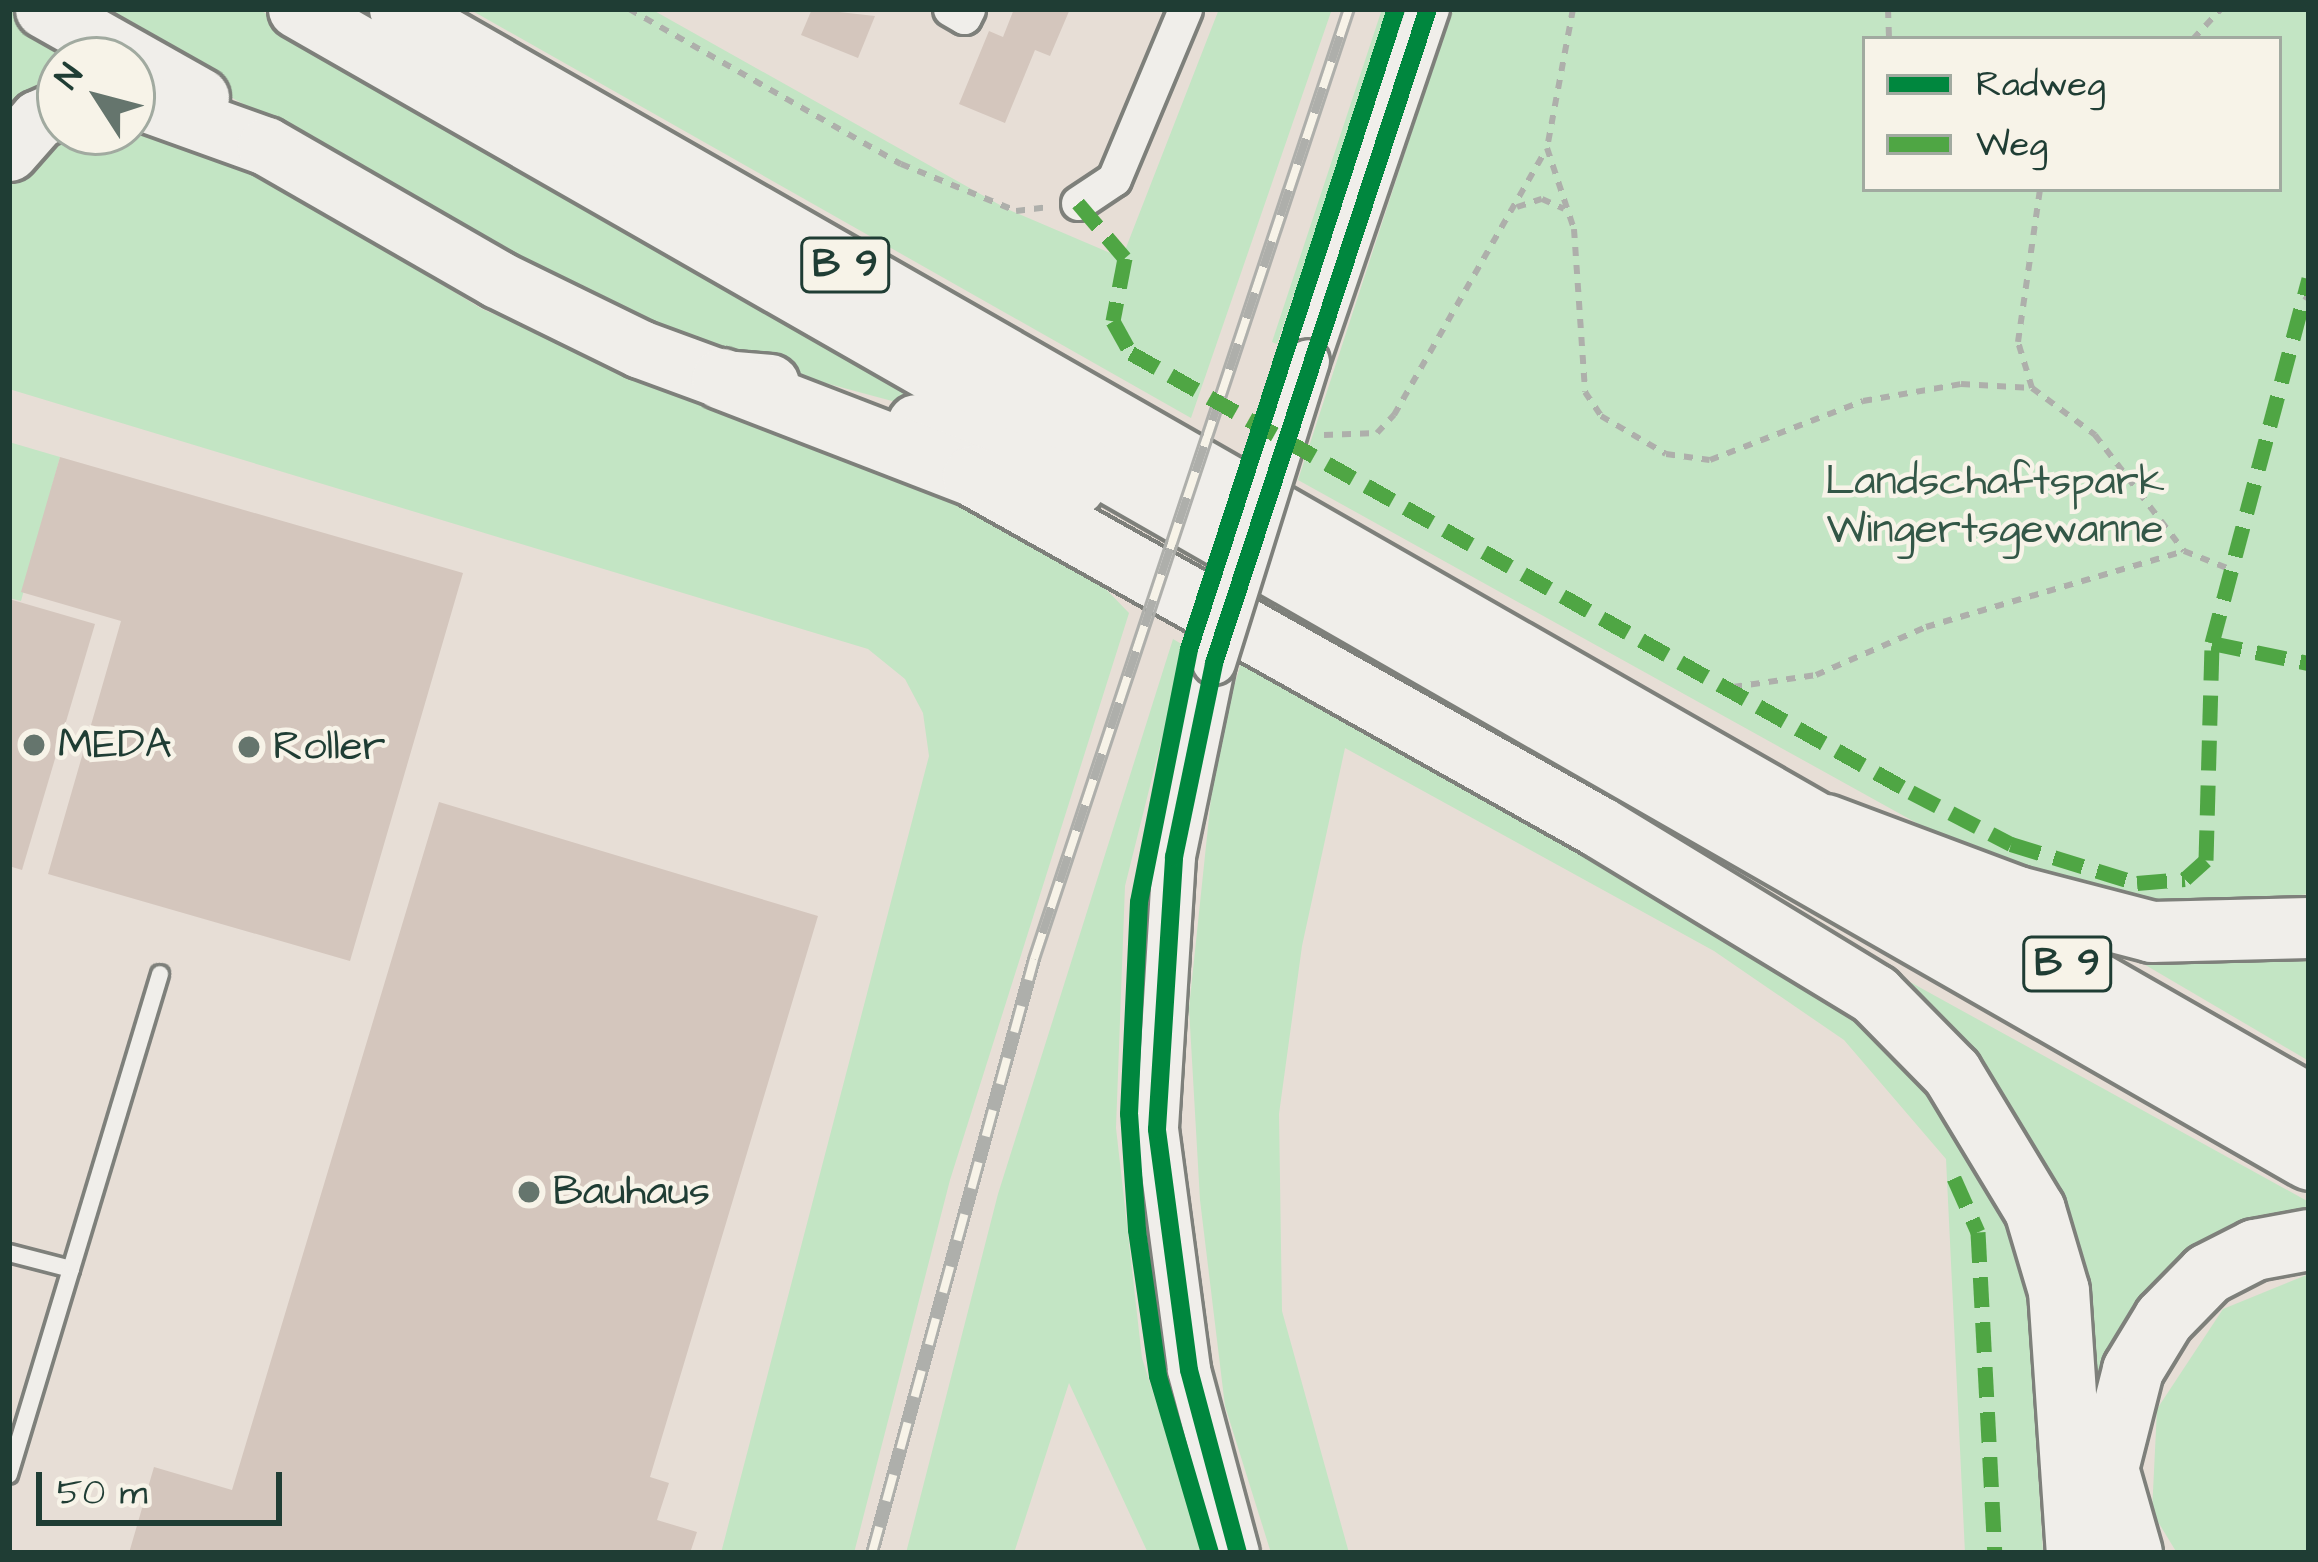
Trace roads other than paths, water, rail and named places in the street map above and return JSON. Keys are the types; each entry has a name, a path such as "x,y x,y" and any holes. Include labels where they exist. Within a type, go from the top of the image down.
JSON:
{"highway":[{"name":"B 9","path":"44,9 223,110 266,146 565,316 722,379 865,404 1082,489 1158,500"},
{"name":"B 9","path":"297,9 2309,1161"},
{"name":"B 9","path":"398,9 2309,1103"},
{"path":"156,107 266,146"},
{"path":"9,152 36,129"},
{"path":"722,379 992,486 1619,838 1875,995 1952,1072 2035,1210 2059,1292 2077,1553"},
{"path":"1826,825 2018,897 2152,932 2309,928"},
{"path":"2132,1553 2108,1468 2133,1370 2164,1319 2208,1274 2255,1250 2309,1240"}],"street":[{"path":"950,9 964,17 968,9"},
{"path":"1078,203 1114,179 1186,9"},
{"path":"1238,1553 1189,1370 1157,1129 1174,857 1214,663 1308,362 1427,9"}],"lane":[{"path":"9,1475 160,974"},
{"path":"9,1253 71,1269"}],"railway":[{"path":"872,1553 1034,959 1349,9"}],"place":[{"name":"MEDA","path":"34,745"},
{"name":"Roller","path":"249,747"},
{"name":"Bauhaus","path":"529,1192"}],"park label":[{"name":"Landschaftspark Wingertsgewanne","path":"1995,506"}]}
